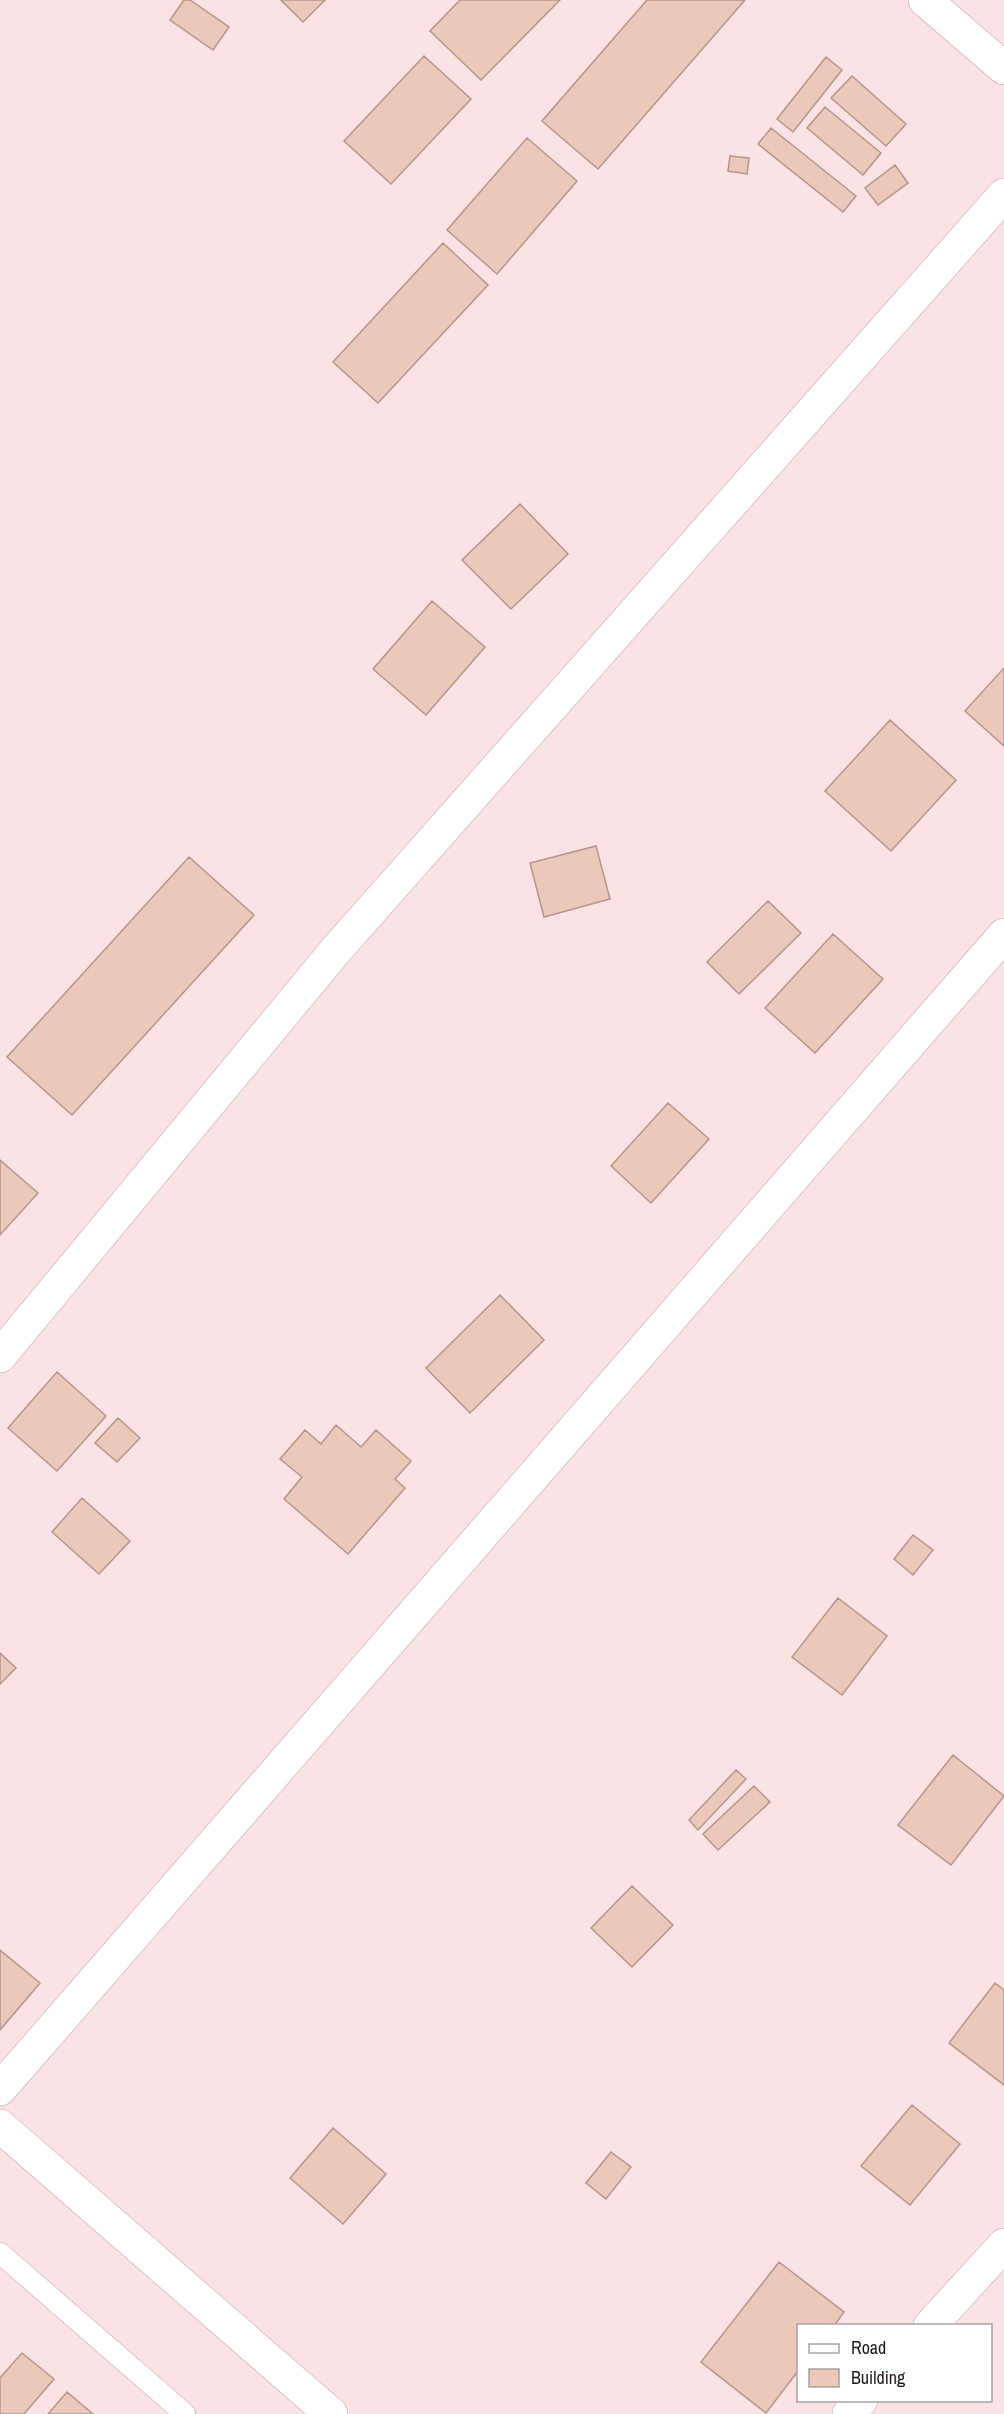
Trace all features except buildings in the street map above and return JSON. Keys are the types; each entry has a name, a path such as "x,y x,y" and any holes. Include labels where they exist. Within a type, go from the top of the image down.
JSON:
{"street":[{"path":"925,0 1004,68"},
{"path":"0,1356 336,950 1004,195"},
{"path":"0,2089 1004,935"},
{"path":"0,2126 331,2414"},
{"path":"931,2324 1004,2245"},
{"path":"849,2414 859,2402"}],"lane":[{"path":"0,2253 185,2414"}]}
